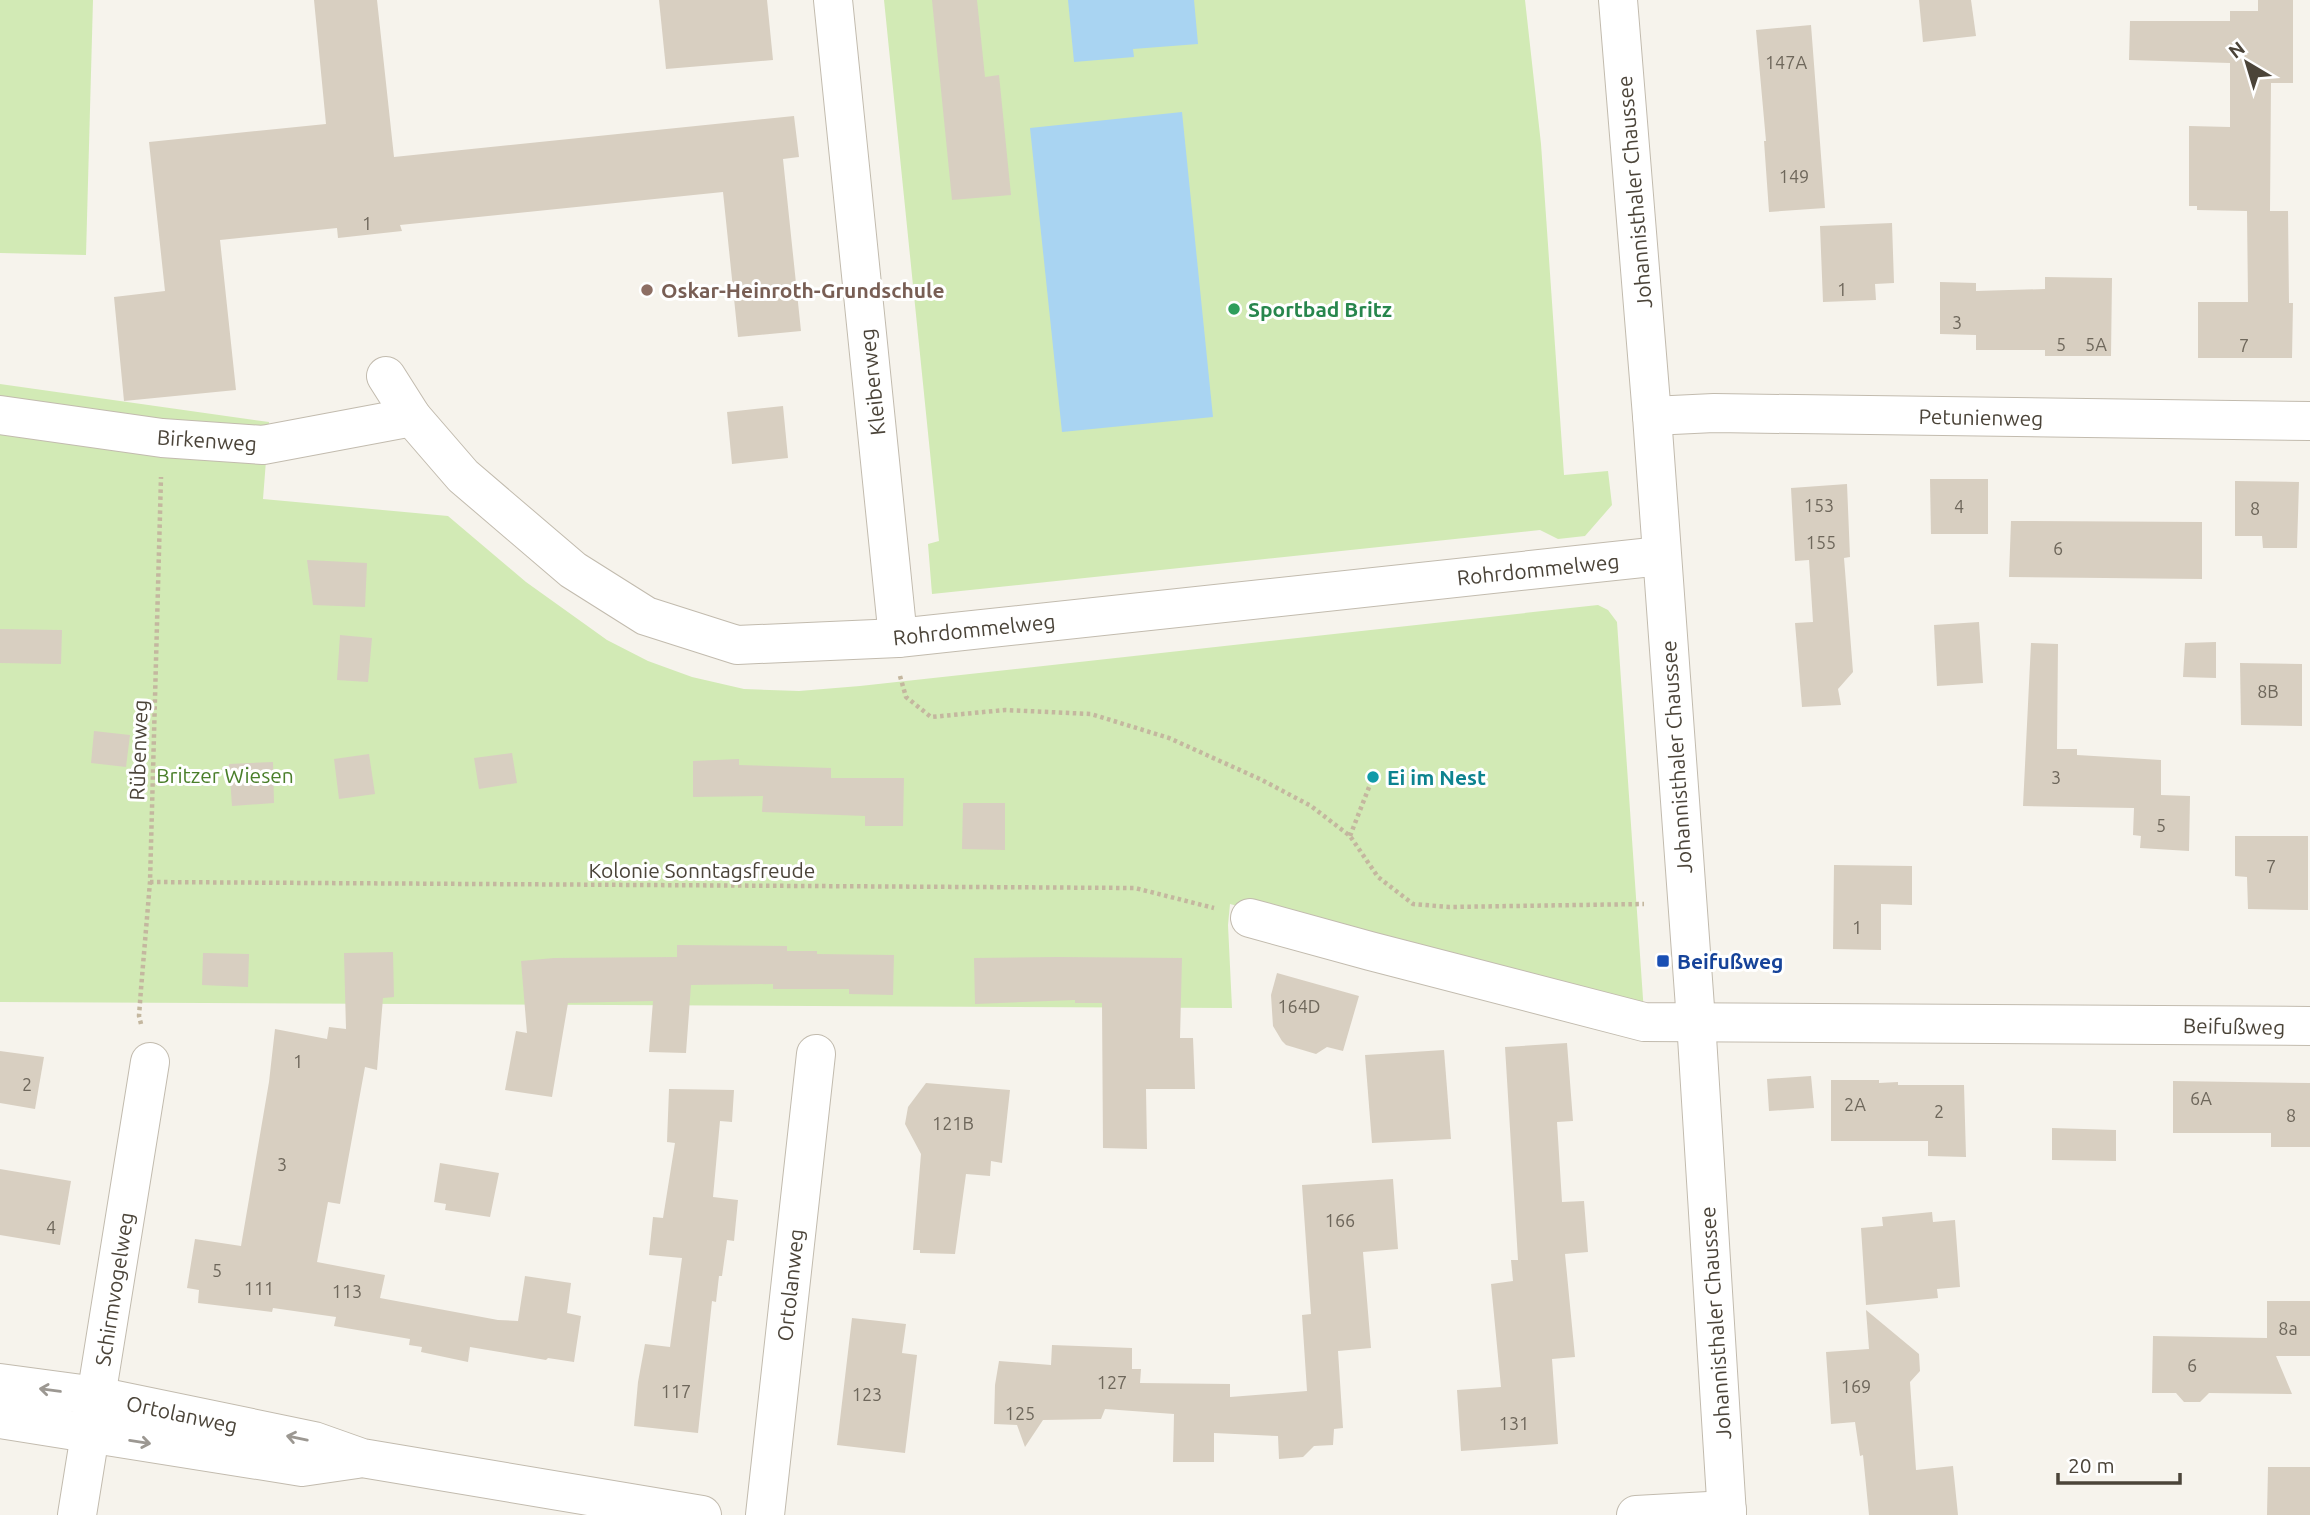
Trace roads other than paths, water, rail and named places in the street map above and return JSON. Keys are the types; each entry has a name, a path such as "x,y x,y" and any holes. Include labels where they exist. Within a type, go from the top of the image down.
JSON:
{"street":[{"name":"Kleiberweg","path":"833,0 898,638"},
{"name":"Johannisthaler Chaussee","path":"1618,0 1652,416 1696,1021 1727,1513"},
{"name":"Rohrdommelweg","path":"386,376 412,417 463,476 573,570 646,616 737,645 898,638 1661,556"},
{"name":"Petunienweg","path":"1652,416 1714,413 2310,421"},
{"name":"Birkenweg","path":"0,415 162,438 263,446 412,417"},
{"name":"Beifußweg","path":"1250,918 1644,1022 2310,1027"},
{"name":"Ortolanweg","path":"765,1515 816,1054"},
{"name":"Schirmvogelweg","path":"77,1515 150,1062"},
{"name":"Ortolanweg","path":"0,1382 97,1396 314,1441 362,1458 702,1515"},
{"name":"Ortolanweg","path":"0,1419 302,1467 362,1458"},
{"path":"1636,1515 1727,1513"}],"water":[{"path":"1068,0 1194,0 1198,44 1133,49 1134,57 1074,62"},
{"path":"1182,112 1213,417 1062,432 1030,128"}],"place":[{"name":"Oskar-Heinroth-Grundschule","path":"647,290"},
{"name":"Sportbad Britz","path":"1234,309"},
{"name":"Ei im Nest","path":"1373,777"},
{"name":"Beifußweg","path":"1663,961"}],"park label":[{"name":"Britzer Wiesen","path":"225,775"}]}
